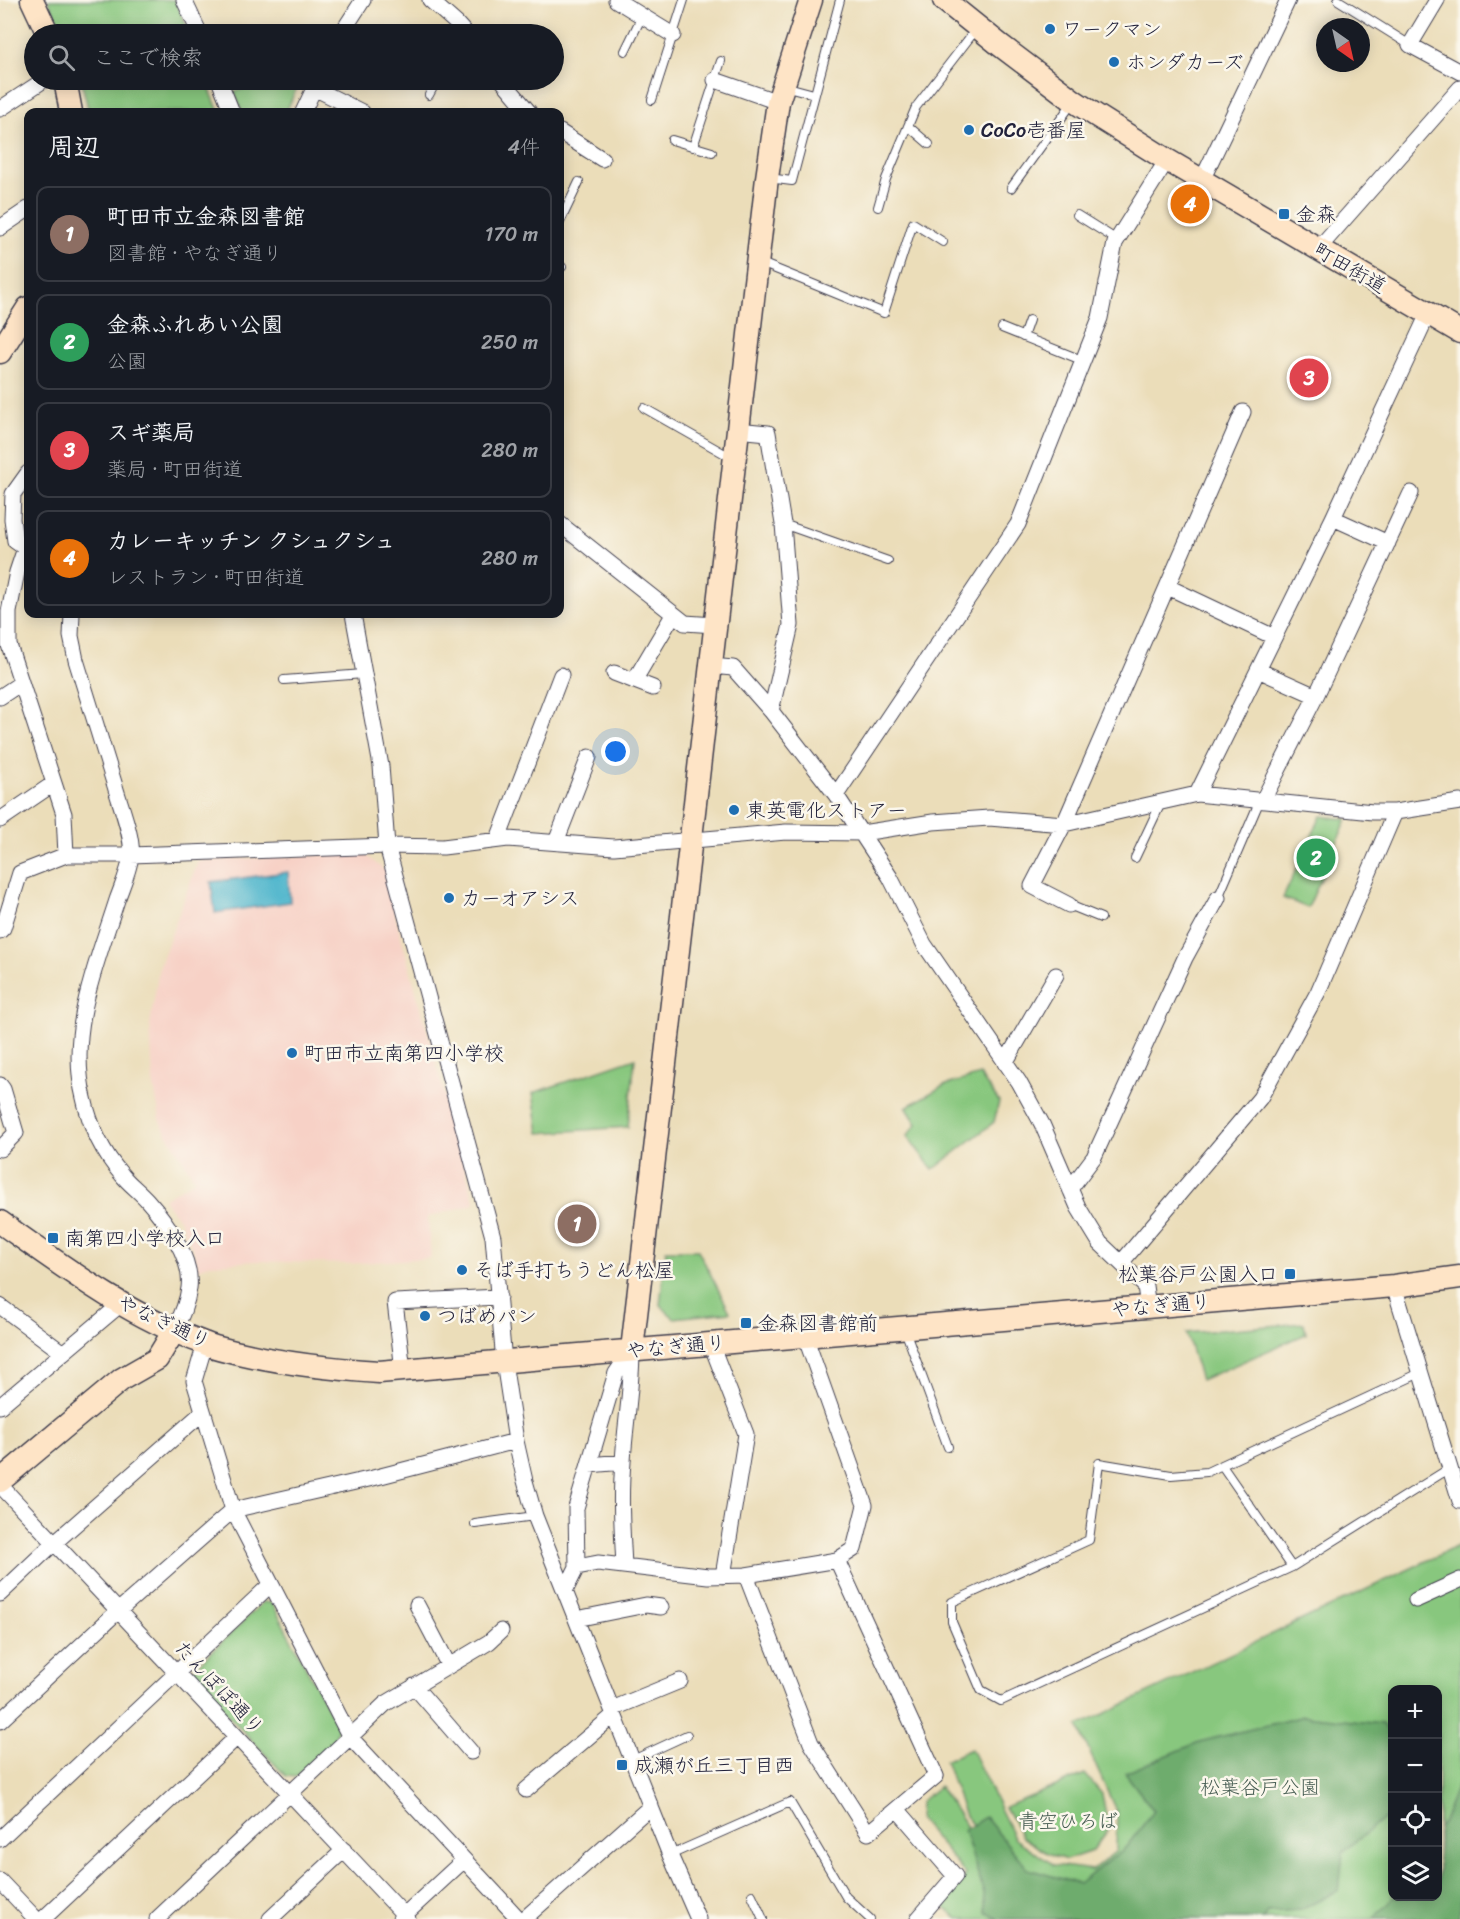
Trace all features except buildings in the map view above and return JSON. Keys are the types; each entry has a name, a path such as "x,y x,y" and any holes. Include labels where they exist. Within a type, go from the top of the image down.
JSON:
{"street":[{"path":"32,0 43,24"},
{"path":"184,0 195,24"},
{"path":"347,24 363,0"},
{"path":"430,0 453,24"},
{"path":"616,0 673,35"},
{"path":"624,1565 621,1511 632,1350 692,840 733,459 767,178 781,94 811,0"},
{"name":"町田街道","path":"944,0 1074,101 1167,160 1460,332"},
{"path":"1202,180 1288,0"},
{"path":"1437,0 1410,45 1460,72"},
{"path":"715,80 781,94"},
{"path":"1318,249 1460,87"},
{"path":"0,109 29,90"},
{"path":"67,90 70,108"},
{"path":"223,90 230,108"},
{"path":"305,108 313,90"},
{"path":"326,90 355,108"},
{"path":"509,90 521,107"},
{"path":"564,135 602,159"},
{"path":"836,795 1018,524 1100,318 1118,240 1167,160"},
{"path":"0,228 24,212"},
{"path":"0,352 24,314"},
{"path":"1197,794 1333,518 1428,314"},
{"path":"1069,905 1032,886 1064,824 1243,412"},
{"path":"737,430 768,433 783,524 791,625 771,711"},
{"path":"24,479 13,494 12,519 15,541 24,547"},
{"path":"1262,800 1316,696 1411,494"},
{"path":"1333,518 1388,543"},
{"path":"564,527 685,623 715,625"},
{"path":"24,553 17,572 9,612 9,645 64,814 66,855"},
{"path":"0,583 17,572"},
{"path":"1167,587 1274,637"},
{"path":"634,681 673,615"},
{"path":"0,1483 122,1379 157,1359 184,1310 189,1286 185,1259 168,1226 147,1200 122,1175 105,1152 91,1124 79,1071 79,1047 88,992 131,855 126,824 76,660 71,636 72,618"},
{"path":"354,618 381,766 387,846 493,1237 504,1362 516,1441 535,1516 696,1918"},
{"path":"711,666 733,668 771,711 862,832 890,877 924,944 1018,1082 1042,1124 1078,1207 1100,1243 1145,1286 1148,1307"},
{"path":"1258,670 1316,696"},
{"path":"614,673 653,688"},
{"path":"498,839 561,675"},
{"path":"0,697 21,683"},
{"path":"556,842 589,758"},
{"path":"0,820 53,784"},
{"path":"0,931 3,928 20,873 66,855 131,855 387,846 443,847 498,839 614,847 786,832 862,832 933,822 989,819 1064,824 1197,794 1373,812 1395,812 1460,802"},
{"path":"1121,1263 1260,1098 1318,992 1395,812"},
{"path":"1070,1189 1094,1157 1185,958 1218,898"},
{"path":"1005,1063 1056,975"},
{"path":"0,1085 16,1133 0,1149"},
{"name":"やなぎ通り","path":"0,1222 91,1286 121,1304 174,1331 206,1344 305,1367 379,1372 1394,1286 1460,1277"},
{"path":"1394,1286 1420,1373 1455,1466 1460,1501"},
{"path":"403,1371 395,1302 499,1297"},
{"path":"0,1406 121,1304"},
{"path":"0,1306 63,1353"},
{"path":"577,1567 598,1563 708,1576 746,1575 837,1560 854,1550 865,1505 805,1336"},
{"path":"206,1344 194,1381 233,1510 350,1737 519,1919"},
{"path":"711,1344 746,1434 723,1576"},
{"path":"565,1591 577,1567 576,1508 616,1373 632,1350"},
{"path":"0,1594 54,1543 202,1413"},
{"path":"0,1721 118,1611 233,1510 373,1478 516,1441"},
{"path":"589,1465 623,1462"},
{"name":"たんぽぽ通り","path":"0,1483 344,1850 404,1918"},
{"path":"746,1575 811,1743 868,1833 936,1776 837,1560"},
{"path":"1416,1600 1460,1580"},
{"path":"0,1839 270,1585"},
{"path":"417,1605 449,1666"},
{"path":"576,1619 646,1605 661,1607"},
{"path":"157,1919 385,1704 489,1642 501,1631"},
{"path":"526,1790 613,1712 680,1681"},
{"path":"414,1686 471,1752"},
{"path":"43,1919 237,1737"},
{"path":"525,1919 651,1806"},
{"path":"897,1809 955,1876 918,1919"},
{"path":"270,1919 344,1850"},
{"path":"404,1918 464,1860"},
{"path":"0,1881 36,1919"}],"lane":[{"path":"652,100 684,0"},
{"path":"767,178 792,181 840,0"},
{"path":"1338,0 1410,45"},
{"path":"625,51 642,16"},
{"path":"878,207 886,179 916,107 977,27"},
{"path":"693,147 721,61"},
{"path":"429,95 432,90"},
{"path":"781,94 814,94"},
{"path":"1011,188 1074,101"},
{"path":"908,126 929,144"},
{"path":"672,140 712,152"},
{"path":"564,214 579,182"},
{"path":"1077,215 1118,240"},
{"path":"757,261 884,313 913,223 944,242"},
{"path":"1023,337 1029,320"},
{"path":"1002,328 1084,361"},
{"path":"644,408 733,459"},
{"path":"783,524 888,561"},
{"path":"284,681 364,674"},
{"path":"1218,898 1262,800"},
{"path":"1135,858 1162,801"},
{"path":"1069,905 1101,918"},
{"path":"904,1328 948,1447"},
{"path":"1420,1373 1223,1467 1207,1472 1171,1475 1100,1463 1089,1540 952,1602 952,1622 981,1690 1001,1701 1292,1567 1455,1466"},
{"path":"1223,1467 1292,1567"},
{"path":"475,1524 535,1516"},
{"path":"633,1760 687,1735"},
{"path":"670,1855 790,1803 846,1897 870,1919"},
{"path":"752,1895 763,1919"}],"shaded area":[{"name":"町田市立南第四小学校","path":"363,853 387,872 394,911 475,1204 428,1217 431,1258 346,1264 258,1261 210,1264 199,1269 179,1219 163,1199 195,1180 161,1124 153,1082 150,1024 159,968 198,861"}],"green space":[{"path":"48,0 175,0 186,24 59,24"},
{"path":"84,90 210,90 217,108 88,108"},
{"path":"296,90 288,108 240,108 234,91"},
{"path":"1321,816 1347,819 1308,908 1283,898"},
{"path":"635,1058 628,1127 539,1133 533,1093"},
{"path":"980,1075 999,1102 994,1122 933,1170 907,1136 917,1124 906,1107 943,1086"},
{"path":"666,1250 698,1250 730,1312 674,1318 660,1305"},
{"path":"1304,1323 1306,1334 1201,1380 1186,1333"},
{"name":"松葉谷戸公園","path":"1460,1545 1460,1919 1022,1919 1034,1898 965,1816 945,1761 971,1749 1015,1839 1054,1865 1093,1870 1116,1851 1117,1813 1078,1726"},
{"path":"263,1602 272,1603 338,1728 335,1740 296,1777 286,1776 195,1681 194,1669"},
{"path":"1304,1716 1382,1724 1388,1732 1388,1815 1343,1852 1339,1890 1301,1910 1268,1912 1264,1919 998,1919 986,1912 984,1893 964,1830 985,1817 1028,1869 1079,1884 1126,1847 1154,1811 1125,1773 1199,1742"},
{"name":"青空ひろば","path":"1085,1774 1102,1794 1109,1829 1092,1851 1066,1860 1047,1853 1022,1837 1005,1807"},
{"path":"1460,1783 1460,1919 1373,1919 1390,1901 1442,1901 1442,1824"},
{"path":"939,1786 980,1846 1020,1919 958,1919 940,1904 966,1875 919,1819 920,1802"}],"water":[{"path":"288,872 290,902 215,913 211,882"}],"place":[{"name":"ワークマン","path":"1050,29"},
{"name":"ホンダカーズ","path":"1114,62"},
{"name":"CoCo壱番屋","path":"969,130"},
{"name":"カレーキッチン クシュクシュ","path":"1190,204"},
{"name":"金森","path":"1284,214"},
{"name":"スギ薬局","path":"1309,378"},
{"name":"東英電化ストアー","path":"734,810"},
{"name":"金森ふれあい公園","path":"1316,858"},
{"name":"カーオアシス","path":"449,898"},
{"name":"町田市立南第四小学校","path":"292,1053"},
{"name":"町田市立金森図書館","path":"577,1224"},
{"name":"南第四小学校入口","path":"53,1238"},
{"name":"そば手打ちうどん松屋","path":"462,1270"},
{"name":"松葉谷戸公園入口","path":"1290,1274"},
{"name":"つばめパン","path":"425,1316"},
{"name":"金森図書館前","path":"746,1323"},
{"name":"成瀬が丘三丁目西","path":"622,1765"}]}
